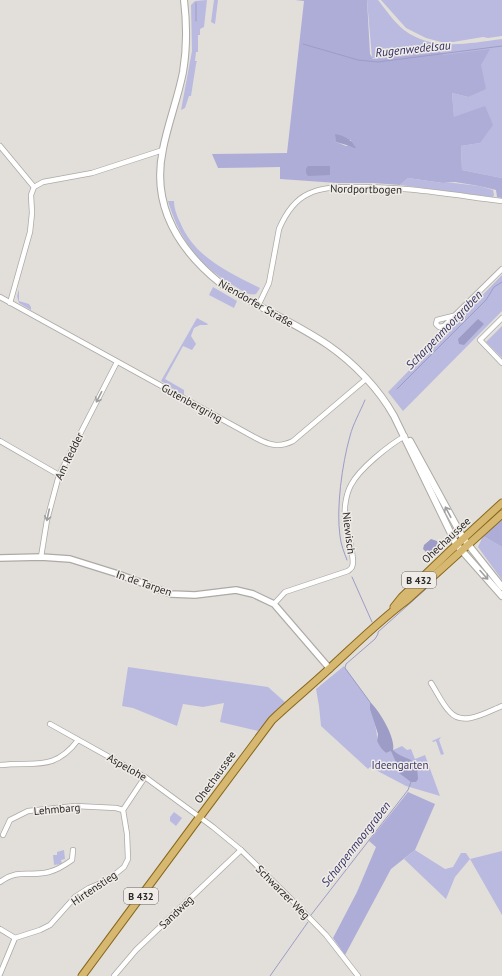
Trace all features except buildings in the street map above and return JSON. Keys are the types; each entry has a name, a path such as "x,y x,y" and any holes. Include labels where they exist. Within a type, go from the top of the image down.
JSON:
{"main road":[{"name":"Niendorfer Straße","path":"184,0 187,25 185,61 163,150 160,173 162,195 167,216 178,238 204,271 220,283 258,306 304,330 329,346 348,361 366,379 390,409 405,436 426,483 462,546 502,596"},
{"name":"Niendorfer Straße","path":"405,436 411,441 463,538"},
{"name":"Ohechaussee","path":"462,546 463,538 502,503"},
{"name":"Ohechaussee","path":"82,976 272,720 330,669 390,612 402,597 502,514"},
{"name":"Niendorfer Straße","path":"462,546 502,587"}],"street":[{"path":"0,146 34,188"},
{"path":"10,303 30,232 32,213 31,195 34,188 43,182 92,173 163,150"},
{"name":"Nordportbogen","path":"258,306 269,283 276,241 283,220 286,214 298,201 313,192 329,188 380,188 451,194 502,202"},
{"path":"453,316 502,269"},
{"name":"Gutenbergring","path":"0,297 256,438 272,445 283,445 293,441 366,379"},
{"path":"502,318 480,340 502,363"},
{"name":"Am Redder","path":"41,557 47,520 59,474 117,362"},
{"name":"Niewisch","path":"274,604 285,592 348,572 352,567 353,562 345,518 346,499 351,485 372,460 405,436"},
{"path":"0,441 59,474"},
{"name":"In de Tarpen","path":"0,558 41,557 70,559 118,574 171,594 195,595 236,590 253,594 274,604 330,669"},
{"path":"431,683 450,713 458,718 475,716 502,706"},
{"name":"Aspelohe","path":"50,724 145,777 199,817"},
{"path":"0,765 34,765 57,760 70,750 78,740"},
{"path":"123,810 145,777"},
{"name":"Lehmbarg","path":"3,835 10,820 28,811 75,806 116,808 123,810"},
{"name":"Hirtenstieg","path":"15,938 40,930 50,925 75,897 89,888 108,880 124,867 128,859 127,834 123,810"},
{"name":"Schwarzer Weg","path":"199,817 241,850 326,935 358,976"},
{"path":"0,882 16,874 49,872 60,868 72,860 73,850"},
{"name":"Sandweg","path":"114,976 136,950 241,850"},
{"path":"0,929 15,938 0,974"}],"green space":[{"path":"207,0 204,27 200,29 200,35 198,35 198,52 196,52 195,61 197,61 191,96 189,96 185,108 181,110 192,51 191,5 195,1"},
{"path":"214,0 218,0 215,24 211,22"},
{"path":"367,0 378,0 400,27 415,37 427,41 439,44 464,44 502,39 502,178 462,170 461,146 480,143 454,118 452,93 468,97 440,52 378,59 372,58"},
{"path":"381,0 502,0 502,36 488,38 483,37 453,42 441,42 426,38 406,28"},
{"path":"408,178 479,186 493,190 494,195 493,197 400,185"},
{"path":"168,201 174,201 179,220 186,234 194,245 213,262 260,288 256,294 248,294 223,279 202,261 185,240 178,228"},
{"path":"502,275 502,311 403,411 388,392"},
{"path":"213,287 237,301 234,308 209,295"},
{"path":"19,289 19,301 29,304 31,310 19,303 17,296"},
{"path":"197,318 208,324 200,325 194,328 191,336 196,344 192,350 183,346 165,379 184,390 184,395 161,381"},
{"path":"502,326 502,358 486,342"},
{"path":"483,536 502,547 502,580 478,547"},
{"name":"Ideengarten","path":"344,666 370,702 377,741 386,753 402,746 407,750 411,749 415,759 425,755 440,796 406,786 370,767 368,769 321,726 316,689"},
{"path":"128,667 268,687 285,702 258,731 220,722 224,703 203,707 183,704 177,726 133,708 122,706"},
{"path":"441,737 439,740 444,754 441,755 436,741 432,741"},
{"path":"174,812 182,818 176,826 170,821 170,817"},
{"path":"64,850 65,859 61,860 62,864 54,865 53,855 57,855 57,852"},
{"path":"415,850 445,869 453,867 461,853 466,853 470,859 455,877 446,899 404,859"},
{"path":"502,851 502,915 470,859"}],"shaded area":[{"path":"295,0 367,0 370,54 373,59 440,52 443,55 490,49 481,65 486,89 468,97 452,93 454,117 485,106 493,125 480,143 461,146 462,170 502,178 502,198 497,197 496,190 455,182 443,183 408,178 400,185 337,183 280,179 280,167 218,168 212,154 287,153 304,1","holes":["351,140 349,145 346,146 334,141","311,166 330,166 330,175"]},
{"path":"335,134 347,138 356,148 334,141 336,140"},
{"path":"308,166 330,166 330,175 308,176 306,169"},
{"path":"478,319 484,324 464,345 459,344 458,339"},
{"path":"502,517 502,547 483,536"},
{"path":"431,539 437,541 438,545 436,549 430,553 423,549 424,545"},
{"path":"370,702 386,724 392,739 393,750 416,765 418,779 416,782 411,782 399,773 391,751 386,753 381,748 377,741 378,734 370,709"},
{"path":"408,792 435,804 415,850 391,869 345,955 333,938 357,892 376,847 369,841"}],"waterway":[{"path":"196,3 196,21"},
{"name":"Rugenwedelsau","path":"303,44 358,60 378,62 502,46"},
{"name":"Scharpenmoorgraben","path":"397,389 486,300 494,287 502,282"},
{"name":"Scharpenmoorgraben","path":"347,560 341,542 339,525 340,486 350,436 365,400"},
{"name":"Scharpenmoorgraben","path":"352,577 372,622"},
{"name":"Scharpenmoorgraben","path":"370,702 345,668 346,664 375,639 378,632 426,589"},
{"name":"Scharpenmoorgraben","path":"311,915 408,790 411,782"},
{"name":"Scharpenmoorgraben","path":"270,976 308,922"}]}
